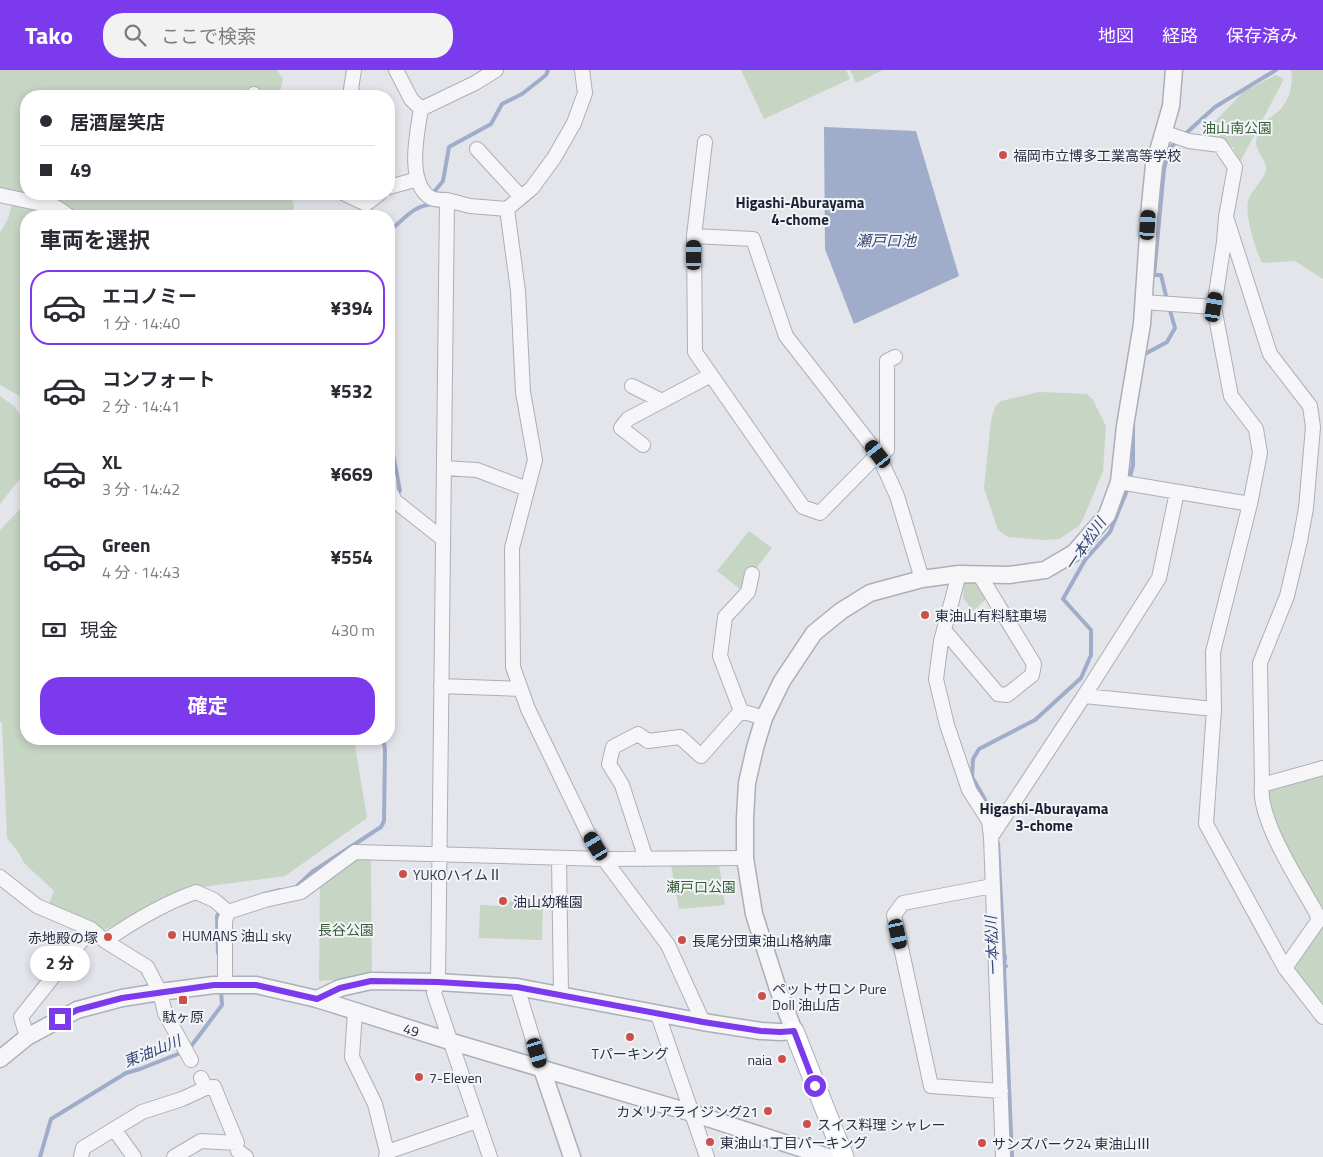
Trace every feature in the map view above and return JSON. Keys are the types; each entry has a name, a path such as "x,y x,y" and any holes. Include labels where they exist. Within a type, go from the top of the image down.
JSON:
{"main road":[{"path":"794,1031 844,1157"}],"street":[{"path":"351,90 354,70"},
{"path":"396,70 411,99 421,109"},
{"path":"421,109 475,83 496,70"},
{"path":"317,999 340,988 371,981 438,982 517,987 561,994 658,1015 761,1031 794,1031 778,989 754,914 745,858 747,783 764,718 782,681 814,633 841,611 870,593 922,579 959,574 1008,575 1045,570 1074,553 1108,515 1120,482 1125,426 1142,324 1154,165 1167,134 1174,70"},
{"path":"421,109 414,146 418,184 432,198 470,206 507,208 532,188 554,158 574,123 585,94 579,73"},
{"path":"1167,134 1189,141 1220,145 1235,167 1214,307 1231,396 1256,429 1260,453 1250,504 1213,652 1214,709 1206,824 1285,968 1323,1016"},
{"path":"705,142 694,236 695,352 803,507 820,512 878,454 887,450 887,360 895,357"},
{"path":"477,149 521,197"},
{"path":"395,185 418,179"},
{"path":"0,195 20,199"},
{"path":"23,200 56,207 60,210"},
{"path":"358,200 366,204 371,200"},
{"path":"447,200 438,982 434,993 490,1157"},
{"path":"507,208 518,291 523,392 534,460 512,548 513,667 528,709 588,833 604,859 668,945 703,1022"},
{"path":"1226,218 1270,354 1310,406 1313,427 1306,508 1298,550 1287,596 1260,663 1262,785 1260,794 1268,824 1317,914 1318,921 1285,968"},
{"path":"694,236 753,239 786,336 878,454 898,496 922,579"},
{"path":"1143,302 1214,307"},
{"path":"643,445 621,428 628,419 711,375"},
{"path":"632,386 662,401"},
{"path":"444,468 477,470 527,489"},
{"path":"1120,482 1250,504"},
{"path":"992,836 1159,578 1177,492"},
{"path":"395,494 443,539"},
{"path":"752,574 748,592 725,618 720,656 741,710 764,718"},
{"path":"959,574 944,630 936,679 947,725 969,790 989,821 992,836 992,886 1002,1157"},
{"path":"944,630 998,694 1007,696 1032,675 1034,664 979,574"},
{"path":"441,686 520,688"},
{"path":"1084,696 1214,709"},
{"path":"646,859 622,785 609,764 613,746 638,734 648,741 680,737 701,756 741,710"},
{"path":"1262,785 1323,768"},
{"path":"106,941 133,922 162,906 196,892 224,909 301,892 355,852 604,859 745,858"},
{"path":"559,858 561,994"},
{"path":"0,877 37,906 91,929 146,967 160,992 165,1013 188,1055"},
{"path":"992,886 903,903 894,915 930,1086 1001,1091"},
{"path":"224,909 225,985"},
{"path":"27,1037 21,1017 91,929"},
{"name":"49","path":"0,1059 27,1037 77,1010 122,998 160,992 225,985 256,985 317,999 449,1041 692,1113 828,1157"},
{"path":"517,987 572,1157"},
{"path":"354,1011 352,1057 376,1104 386,1155 477,1121"},
{"path":"658,1015 707,1157"},
{"path":"81,1157 83,1148 142,1112 182,1099 204,1083 214,1087 237,1143 201,1141 174,1157"},
{"path":"114,1129 134,1157"}],"green space":[{"path":"0,70 277,70 283,79 280,90 20,90 20,200 292,200 294,205 293,210 20,210 20,398 0,385 0,233 8,219 12,205 0,192"},
{"path":"741,70 846,70 850,79 764,119"},
{"path":"850,70 883,70 856,83"},
{"path":"1291,70 1323,70 1323,279 1295,261 1262,263 1248,219 1250,196 1266,170 1265,163 1256,146 1257,137 1263,123 1280,110 1287,100 1292,83"},
{"name":"油山南公園","path":"1276,75 1284,79 1240,162 1233,147 1204,133 1243,92"},
{"path":"1039,392 1087,394 1093,400 1106,426 1103,471 1084,517 1079,526 1059,539 1044,540 1008,537 998,530 984,488 991,420 995,407 1001,401"},
{"path":"0,396 14,406 20,414 20,479 0,504"},
{"path":"20,509 20,745 355,745 367,818 285,876 195,888 99,932 48,907 54,891 24,863 7,838 2,723 0,721 0,530"},
{"path":"749,531 772,548 740,589 717,571"},
{"path":"972,577 986,599 973,611 963,598 964,580"},
{"path":"1323,775 1323,1006 1296,974 1295,968 1320,924 1274,823 1264,794 1270,786"},
{"name":"長谷公園","path":"352,858 371,859 372,978 319,981 320,880"},
{"name":"瀬戸口公園","path":"719,864 725,905 679,909 671,865"},
{"path":"499,901 543,902 542,940 479,938 480,905 498,906"}],"water":[{"name":"瀬戸口池","path":"824,127 916,131 959,276 854,324 825,249"}],"waterway":[{"name":"東油山川","path":"436,193 434,192 443,181 449,147 491,124 502,104 522,94 546,75 548,70"},
{"name":"一本松川","path":"1183,136 1215,107 1276,70"},
{"name":"一本松川","path":"1167,300 1161,275 1154,275 1164,169 1169,149 1177,141"},
{"name":"東油山川","path":"395,226 414,210 433,204"},
{"name":"一本松川","path":"1143,357 1143,355 1167,342 1175,328 1169,307"},
{"name":"一本松川","path":"1129,481 1133,465 1133,423"},
{"name":"東油山川","path":"395,465 400,491 395,495"},
{"name":"一本松川","path":"990,810 972,777 973,759 979,749 1035,720 1081,678 1091,655 1091,630 1063,599 1085,560 1110,532 1128,488"},
{"name":"東油山川","path":"295,888 312,872 381,827 384,821 384,745"},
{"name":"一本松川","path":"998,843 1004,965 1006,966 1004,968 1012,1157"},
{"name":"東油山川","path":"261,895 280,890"},
{"name":"東油山川","path":"218,953 217,916 221,909"},
{"name":"東油山川","path":"189,1049 222,1005 221,990"},
{"name":"東油山川","path":"40,1157 51,1119 126,1073 183,1052"}],"place":[{"name":"福岡市立博多工業高等学校","path":"1003,155"},
{"name":"東油山有料駐車場","path":"925,615"},
{"name":"YUKOハイムⅡ","path":"403,874"},
{"name":"油山幼稚園","path":"503,901"},
{"name":"HUMANS 油山 sky","path":"172,935"},
{"name":"赤地殿の塚","path":"108,937"},
{"name":"長尾分団東油山格納庫","path":"682,940"},
{"name":"ペットサロン Pure Doll 油山店","path":"762,996"},
{"name":"駄ヶ原","path":"183,1000"},
{"name":"Tパーキング","path":"630,1037"},
{"name":"naia","path":"782,1059"},
{"name":"7-Eleven","path":"419,1077"},
{"name":"カメリアライジング21","path":"768,1111"},
{"name":"スイス料理 シャレー","path":"807,1124"},
{"name":"東油山1丁目パーキング","path":"710,1142"},
{"name":"サンズパーク24 東油山Ⅲ","path":"982,1143"}],"district":[{"name":"Higashi-Aburayama 4-chome","path":"800,210"},
{"name":"Higashi-Aburayama 3-chome","path":"1044,816"}],"route":[{"path":"60,1019 77,1010 122,998 214,985 256,985 317,999 340,988 371,981 438,982 517,987 561,994 658,1015 761,1031 794,1031 815,1086"}]}
